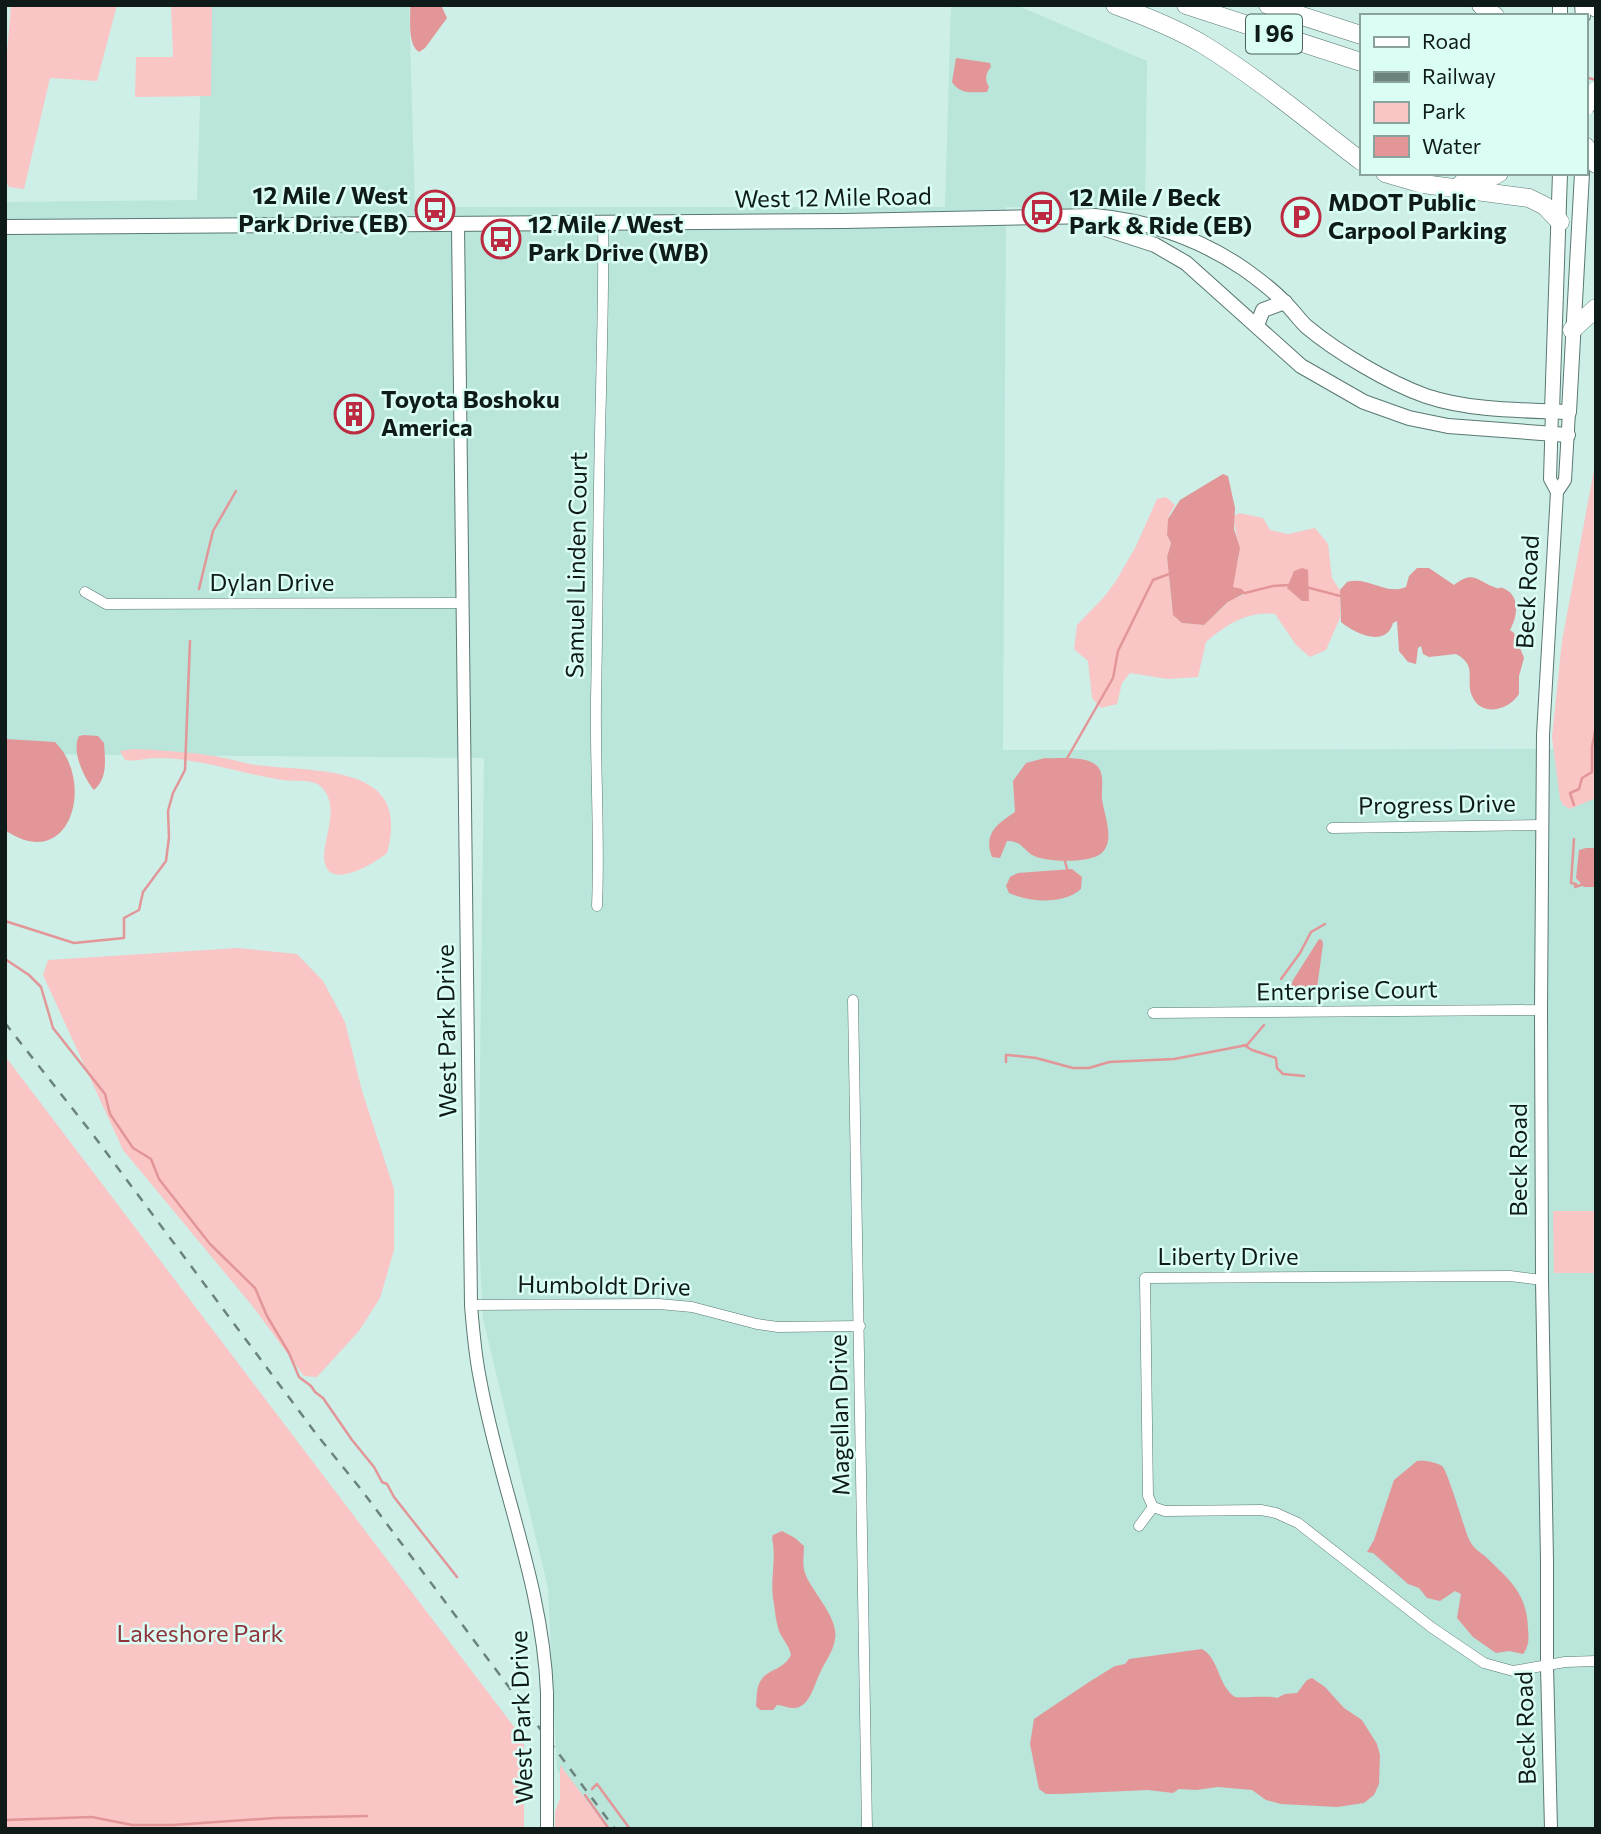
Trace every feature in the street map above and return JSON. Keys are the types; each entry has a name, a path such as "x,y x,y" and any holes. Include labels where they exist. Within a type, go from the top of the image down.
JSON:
{"highway":[{"path":"1115,5 1202,44 1360,160"},
{"name":"I 96","path":"1186,5 1360,62"},
{"name":"I 96","path":"1268,5 1360,35"},
{"path":"1392,175 1423,184 1529,198 1545,205 1560,222"},
{"path":"1423,184 1456,185 1486,180 1495,175"},
{"path":"1572,330 1596,308"}],"main road":[{"name":"Beck Road","path":"1552,411 1560,175"},
{"name":"Beck Road","path":"1569,412 1582,175"},
{"name":"West 12 Mile Road","path":"5,227 458,225 1095,216 1116,218 1159,228 1201,244 1244,269 1285,302 1305,325 1327,342 1377,373 1425,396 1465,406 1569,412"},
{"name":"West 12 Mile Road","path":"1074,218 1155,245 1186,263 1301,366 1364,402 1409,418 1448,426 1568,435"},
{"path":"1186,263 1195,260 1201,244"},
{"path":"1257,324 1263,310 1285,302"}],"street":[{"name":"Samuel Linden Court","path":"597,906 599,854 596,705 600,394 604,302 603,223"},
{"name":"West Park Drive","path":"458,225 471,1305 482,1391 537,1603 546,1661 548,1829"},
{"name":"Beck Road","path":"1552,411 1550,479 1557,492"},
{"name":"Beck Road","path":"1551,1829 1542,1280 1543,736 1557,492 1565,480 1569,412"},
{"name":"Dylan Drive","path":"85,592 106,604 463,603"},
{"name":"Progress Drive","path":"1332,828 1542,825"},
{"name":"Magellan Drive","path":"853,1000 867,1829"},
{"name":"Enterprise Court","path":"1153,1013 1541,1010"},
{"name":"Liberty Drive","path":"1153,1507 1148,1496 1145,1278 1510,1276 1542,1280"},
{"name":"Humboldt Drive","path":"471,1305 659,1304 692,1307 778,1327 860,1326"},
{"path":"1139,1526 1153,1507 1165,1511 1249,1509 1276,1513 1298,1523 1431,1627 1484,1663 1513,1671 1565,1662 1596,1661"}],"shaded area":[{"path":"203,5 409,5 415,207 945,207 951,5 1016,5 1147,61 1145,210 1006,207 1003,750 1596,749 1596,1829 601,1829 557,1770 548,1588 483,1319 478,1223 484,758 5,754 5,202 197,200"}],"green space":[{"path":"11,5 117,5 97,81 50,78 24,189 9,187 5,179 5,77"},
{"path":"171,5 212,5 211,96 135,97 136,57 173,57"},
{"path":"1596,459 1596,798 1570,809 1563,805 1560,799 1552,737 1562,641"},
{"path":"1166,497 1175,505 1169,515 1167,535 1171,543 1167,557 1172,609 1182,623 1204,625 1231,600 1243,595 1241,589 1233,587 1239,552 1234,516 1239,513 1263,518 1270,530 1288,534 1315,528 1328,544 1332,578 1340,590 1340,618 1326,650 1310,657 1296,645 1275,614 1247,617 1230,624 1206,642 1198,677 1168,679 1130,673 1122,683 1117,704 1101,708 1092,698 1088,661 1074,649 1077,625 1116,581 1136,546 1157,499"},
{"path":"134,749 194,753 256,765 334,773 363,782 382,795 389,810 391,827 387,853 351,873 332,873 326,867 324,856 331,810 326,792 319,785 172,758 125,760 120,751"},
{"path":"238,948 297,954 323,981 345,1022 362,1091 394,1189 394,1250 380,1298 359,1331 317,1377 304,1376 254,1308 123,1150 43,975 48,960"},
{"name":"Lakeshore Park","path":"5,1056 524,1740 524,1829 5,1829"},
{"path":"1553,1211 1596,1211 1596,1273 1554,1273"},
{"path":"560,1765 608,1829 555,1829 555,1812 560,1799"}],"water":[{"path":"410,5 441,5 447,18 419,52 411,37"},
{"path":"956,58 990,63 986,77 989,87 987,92 967,92 955,86 952,82"},
{"path":"1223,474 1228,476 1235,508 1234,529 1240,548 1233,587 1242,589 1245,593 1228,602 1204,625 1182,623 1173,615 1167,557 1171,543 1167,535 1168,519 1180,500"},
{"path":"1302,568 1308,570 1309,601 1302,601 1287,588 1294,571"},
{"path":"1417,568 1429,568 1454,585 1460,580 1474,578 1505,589 1514,597 1516,614 1510,630 1514,633 1524,658 1519,676 1519,694 1515,700 1496,709 1483,708 1477,704 1471,692 1467,664 1456,654 1429,657 1423,654 1421,646 1418,648 1416,664 1408,662 1399,651 1397,621 1384,635 1377,637 1354,631 1341,622 1340,590 1347,582 1399,589 1406,587 1409,576"},
{"path":"79,736 98,736 104,743 104,774 94,790 86,779 78,757 77,742"},
{"path":"5,739 55,742 67,759 74,779 70,818 60,832 46,841 27,841 5,830"},
{"path":"1045,758 1081,759 1098,767 1108,829 1104,850 1093,858 1057,860 1034,856 1019,844 1007,841 1000,858 992,857 989,842 993,830 1015,812 1013,781 1026,763"},
{"path":"1596,848 1596,887 1584,887 1576,878 1579,850"},
{"path":"1072,869 1082,877 1081,889 1065,898 1027,898 1009,893 1006,886 1010,877 1018,873"},
{"path":"1319,939 1323,944 1317,988 1310,991 1294,989 1291,986 1293,980"},
{"path":"1417,1461 1442,1466 1471,1544 1509,1580 1520,1596 1527,1616 1528,1636 1523,1654 1509,1651 1496,1653 1473,1637 1457,1618 1461,1594 1455,1591 1440,1601 1427,1598 1419,1588 1408,1584 1373,1553 1367,1552 1374,1540 1394,1480"},
{"path":"782,1531 804,1546 805,1573 833,1622 835,1639 831,1653 803,1705 792,1708 777,1705 773,1710 760,1710 756,1706 760,1682 784,1664 791,1655 779,1631 773,1596 772,1538"},
{"path":"1202,1649 1208,1653 1225,1686 1235,1697 1277,1698 1297,1693 1307,1680 1312,1678 1325,1687 1344,1708 1362,1720 1377,1744 1380,1755 1379,1784 1374,1795 1364,1803 1337,1807 1281,1804 1266,1800 1252,1790 1218,1787 1179,1789 1173,1793 1148,1790 1046,1794 1039,1789 1030,1744 1034,1719 1129,1659"}],"waterway":[{"path":"1587,78 1596,80"},
{"path":"199,589 213,531 236,491"},
{"path":"1065,762 1113,678 1118,651 1153,580 1169,574"},
{"path":"1245,593 1289,585"},
{"path":"1306,587 1340,596"},
{"path":"5,921 74,943 124,938 124,918 139,910 143,892 166,861 168,811 173,793 185,770 190,641"},
{"path":"1574,805 1570,793 1579,789 1582,778 1592,772 1592,747 1596,726"},
{"path":"1574,839 1571,883 1576,884 1575,887 1584,884"},
{"path":"1064,858 1068,872"},
{"path":"1281,979 1311,932 1325,924"},
{"path":"5,959 29,975 41,987 53,1028 105,1094 110,1114 133,1148 151,1159 159,1179 210,1244 255,1288 299,1377 323,1398 382,1482 387,1484 394,1497 457,1577"},
{"path":"1006,1062 1008,1055 1036,1058 1073,1068 1089,1068 1109,1062 1174,1059 1247,1045 1264,1025"},
{"path":"1244,1045 1276,1058 1277,1068 1283,1074 1304,1076"},
{"path":"592,1789 597,1784 630,1829"},
{"path":"585,1795 609,1829"},
{"path":"5,1820 92,1817 132,1825 173,1825 275,1818 367,1816"}],"railway":[{"path":"5,1023 94,1136 615,1829"}],"place":[{"name":"12 Mile / West Park Drive (EB)","path":"435,210"},
{"name":"12 Mile / Beck Park & Ride (EB)","path":"1042,212"},
{"name":"MDOT Public Carpool Parking","path":"1301,217"},
{"name":"12 Mile / West Park Drive (WB)","path":"501,239"},
{"name":"Toyota Boshoku America","path":"354,414"}]}
